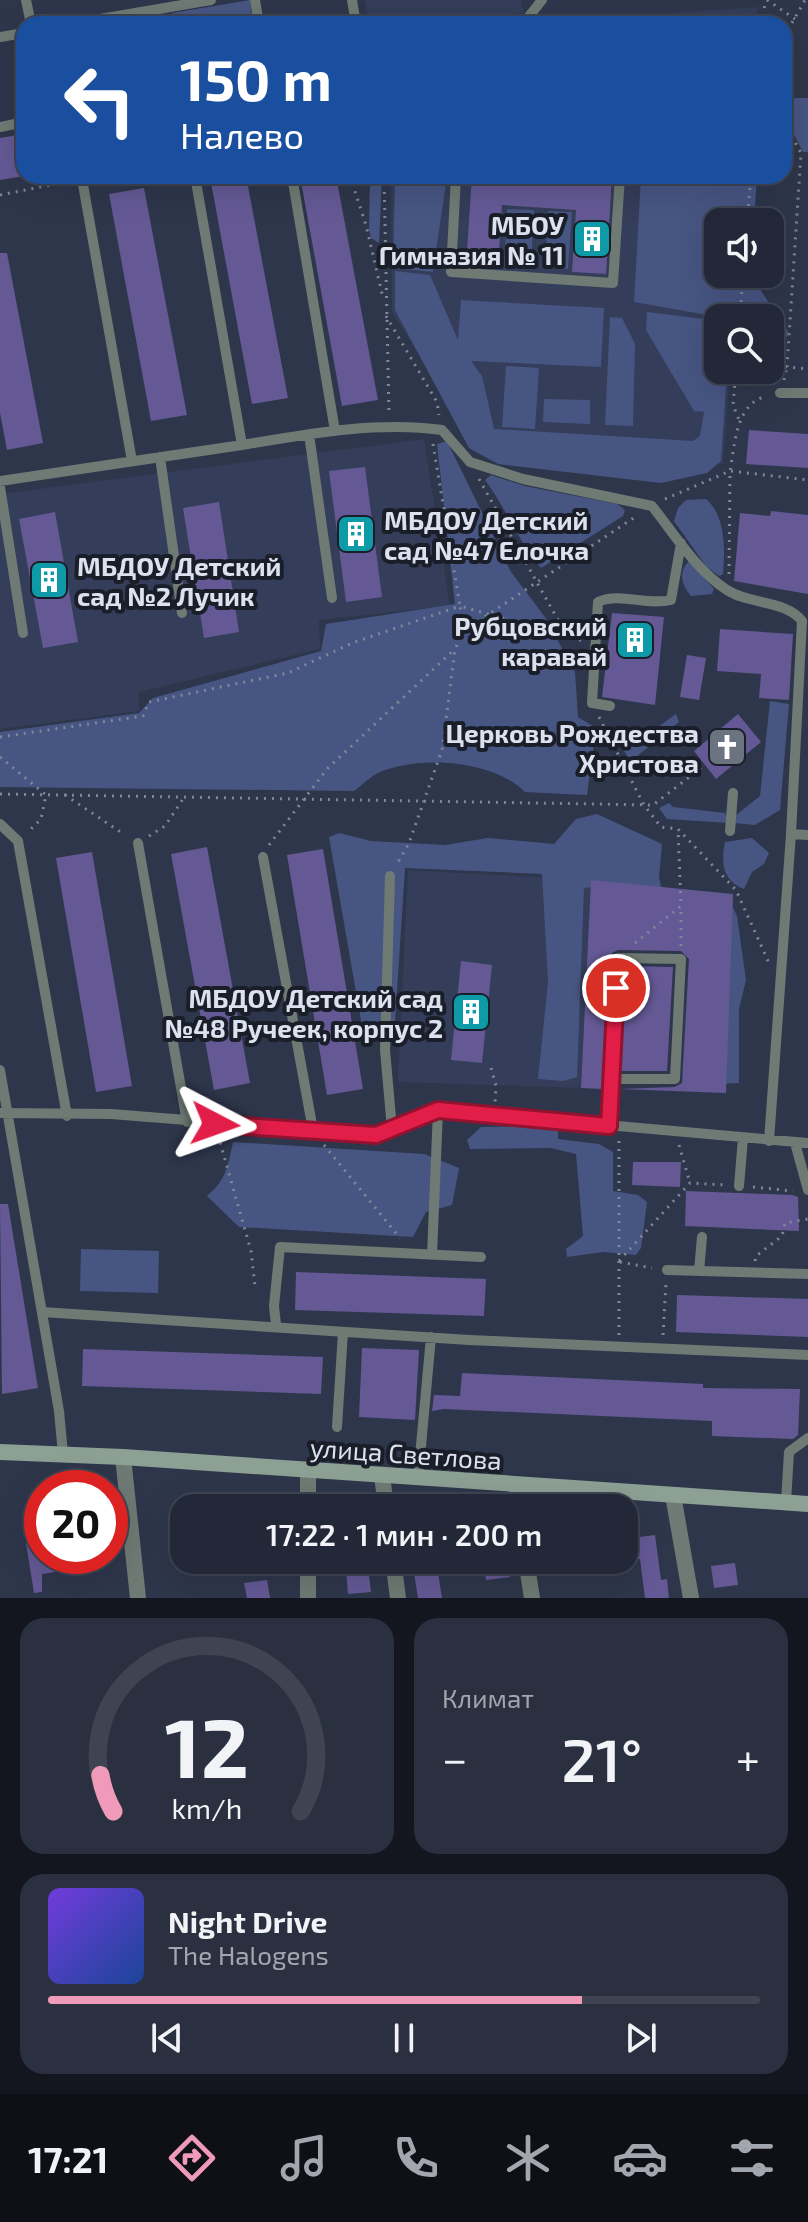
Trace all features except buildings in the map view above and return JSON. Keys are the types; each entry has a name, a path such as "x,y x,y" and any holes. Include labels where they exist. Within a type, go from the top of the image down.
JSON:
{"main road":[{"name":"улица Светлова","path":"0,1452 123,1457 808,1504"}],"street":[{"path":"123,1457 138,1598"},
{"path":"308,1470 308,1494"},
{"path":"382,1475 384,1494"},
{"path":"516,1485 517,1494"},
{"path":"673,1495 691,1598"},
{"path":"308,1574 308,1598"},
{"path":"395,1574 398,1598"},
{"path":"528,1574 532,1598"}],"lane":[{"path":"111,16 159,4 211,0"},
{"path":"529,16 542,0"},
{"path":"83,184 132,461"},
{"path":"196,184 242,445"},
{"path":"293,184 335,431"},
{"path":"456,184 451,272 613,283 619,184"},
{"path":"780,393 808,393"},
{"path":"23,633 0,484 309,434 389,427 436,430 470,462 523,479 652,506 708,577 732,593 795,612 802,621 791,834 769,1141"},
{"path":"309,434 332,598"},
{"path":"160,457 182,613"},
{"path":"610,706 592,703 598,602 608,598 657,603 671,600 681,543"},
{"path":"730,831 733,793"},
{"path":"0,824 18,841 67,1116"},
{"path":"791,834 808,835"},
{"path":"138,843 187,1122"},
{"path":"263,857 313,1130"},
{"path":"390,876 385,1050 392,1129"},
{"path":"611,1079 675,1079 681,959 618,958 611,1079 614,1126"},
{"path":"0,1070 4,1113 42,1312 63,1454"},
{"path":"4,1113 67,1116 111,1114 376,1135 438,1110 808,1143"},
{"path":"432,1255 438,1110"},
{"path":"739,1186 743,1138"},
{"path":"795,1143 808,1190"},
{"path":"699,1271 702,1237"},
{"path":"276,1325 274,1306 280,1247 481,1257"},
{"path":"667,1270 808,1274"},
{"path":"42,1312 431,1337 808,1355"},
{"path":"337,1427 343,1332"},
{"path":"418,1478 431,1337"},
{"path":"786,1502 789,1452 808,1438"}],"path":[{"path":"766,0 790,16"},
{"path":"792,24 805,0"},
{"path":"792,137 801,153 787,367 808,369"},
{"path":"801,153 808,154"},
{"path":"0,195 56,184"},
{"path":"353,184 366,225 385,306"},
{"path":"384,184 389,427"},
{"path":"748,208 750,184"},
{"path":"263,857 275,834 327,769 455,649 465,630 436,430 437,402 385,314"},
{"path":"735,384 733,405 739,420"},
{"path":"470,462 567,636"},
{"path":"732,593 728,579 730,471 808,480"},
{"path":"0,737 143,716 149,702 288,673 352,643 460,606 595,644"},
{"path":"390,876 409,843 442,750 455,649"},
{"path":"592,703 644,805 661,827 678,829 736,890 762,953 780,981"},
{"path":"0,757 46,795"},
{"path":"0,794 644,805 654,804 705,765"},
{"path":"18,841 41,819 46,795"},
{"path":"65,795 138,843 165,826 184,797"},
{"path":"678,829 681,959"},
{"path":"618,958 681,906"},
{"path":"491,1068 496,1086 493,1115"},
{"path":"215,1124 251,1251 255,1286"},
{"path":"614,1126 619,1347"},
{"path":"313,1130 412,1254"},
{"path":"675,1132 690,1183"},
{"path":"619,1261 690,1183"},
{"path":"690,1183 795,1191"},
{"path":"755,1272 756,1256 782,1236 785,1223 808,1219"},
{"path":"619,1261 667,1270 662,1347"}],"shaded area":[{"path":"250,0 252,16 171,16 172,13"},
{"path":"365,0 521,0 524,13 500,16 368,16"},
{"path":"758,7 757,16 629,16"},
{"path":"792,98 808,98 808,152 803,152 792,131"},
{"path":"370,184 382,184 379,243 371,238"},
{"path":"391,184 740,184 726,208 704,208 704,288 718,288 718,304 704,304 704,384 729,384 723,464 481,452 392,312"},
{"path":"395,184 446,184 433,272 393,268"},
{"path":"641,184 756,184 755,208 704,208 704,288 759,288 770,304 704,304 704,314 634,302"},
{"path":"507,209 534,210 531,267 504,266"},
{"path":"548,211 572,212 568,269 545,267"},
{"path":"395,271 430,275 458,340 461,300 604,308 601,367 471,361 482,376 494,429 693,441 700,436 704,412 694,411 646,330 647,312 704,319 704,384 726,384 721,461 707,473 661,483 498,464 469,448 395,310"},
{"path":"610,317 622,318 635,344 633,426 605,425"},
{"path":"506,366 539,368 535,429 502,427"},
{"path":"544,399 590,400 590,424 543,422"},
{"path":"424,439 450,606 319,620 320,649 139,692 139,711 0,729 0,494"},
{"path":"447,441 511,572 545,617 575,672 578,717 596,728 587,795 525,792 495,773 476,767 435,762 415,763 380,772 354,791 0,787 0,732 139,713 153,698 321,651 326,624 455,604 437,444"},
{"path":"491,475 525,486 617,504 625,510 623,516 541,568 485,480"},
{"path":"706,499 713,506 723,534 723,574 719,576 706,566 674,521 678,508 686,500"},
{"path":"689,561 714,589 712,594 691,596 688,592 682,574"},
{"path":"770,701 789,704 780,810 755,825 734,823 735,816 760,796"},
{"path":"676,714 679,722 636,757 638,763 634,767 624,751"},
{"path":"669,803 673,807 725,813 728,823 667,819 659,808"},
{"path":"597,814 662,844 659,877 662,892 728,898 737,916 746,980 739,1009 739,1083 718,1084 692,952 619,946 600,886 584,888 577,1077 563,1081 538,1079 548,982 542,874 405,868 394,1037 363,1032 329,837 339,833 371,841 445,845 488,838 554,844 576,819"},
{"path":"752,838 769,853 764,864 752,872 744,889 727,876 723,864 725,842"},
{"path":"408,870 591,880 581,1088 398,1082"},
{"path":"558,1126 558,1139 599,1144 613,1152 613,1191 638,1195 647,1202 641,1248 636,1255 603,1252 567,1257 566,1249 583,1236 576,1154 551,1148 470,1149 467,1140 481,1127"},
{"path":"233,1142 424,1154 459,1168 452,1205 426,1212 413,1237 239,1227 207,1196 225,1172"},
{"path":"81,1249 159,1251 158,1293 80,1291"}],"place":[{"name":"МБОУ Гимназия № 11","path":"592,239"},
{"name":"МБДОУ Детский сад №47 Елочка","path":"356,534"},
{"name":"МБДОУ Детский сад №2 Лучик","path":"49,580"},
{"name":"Рубцовский каравай","path":"635,640"},
{"name":"Церковь Рождества Христова","path":"727,747"},
{"name":"МБДОУ Детский сад №48 Ручеек, корпус 2","path":"471,1012"}],"route":[{"path":"215,1124 376,1135 438,1110 609,1126 616,988"}]}
